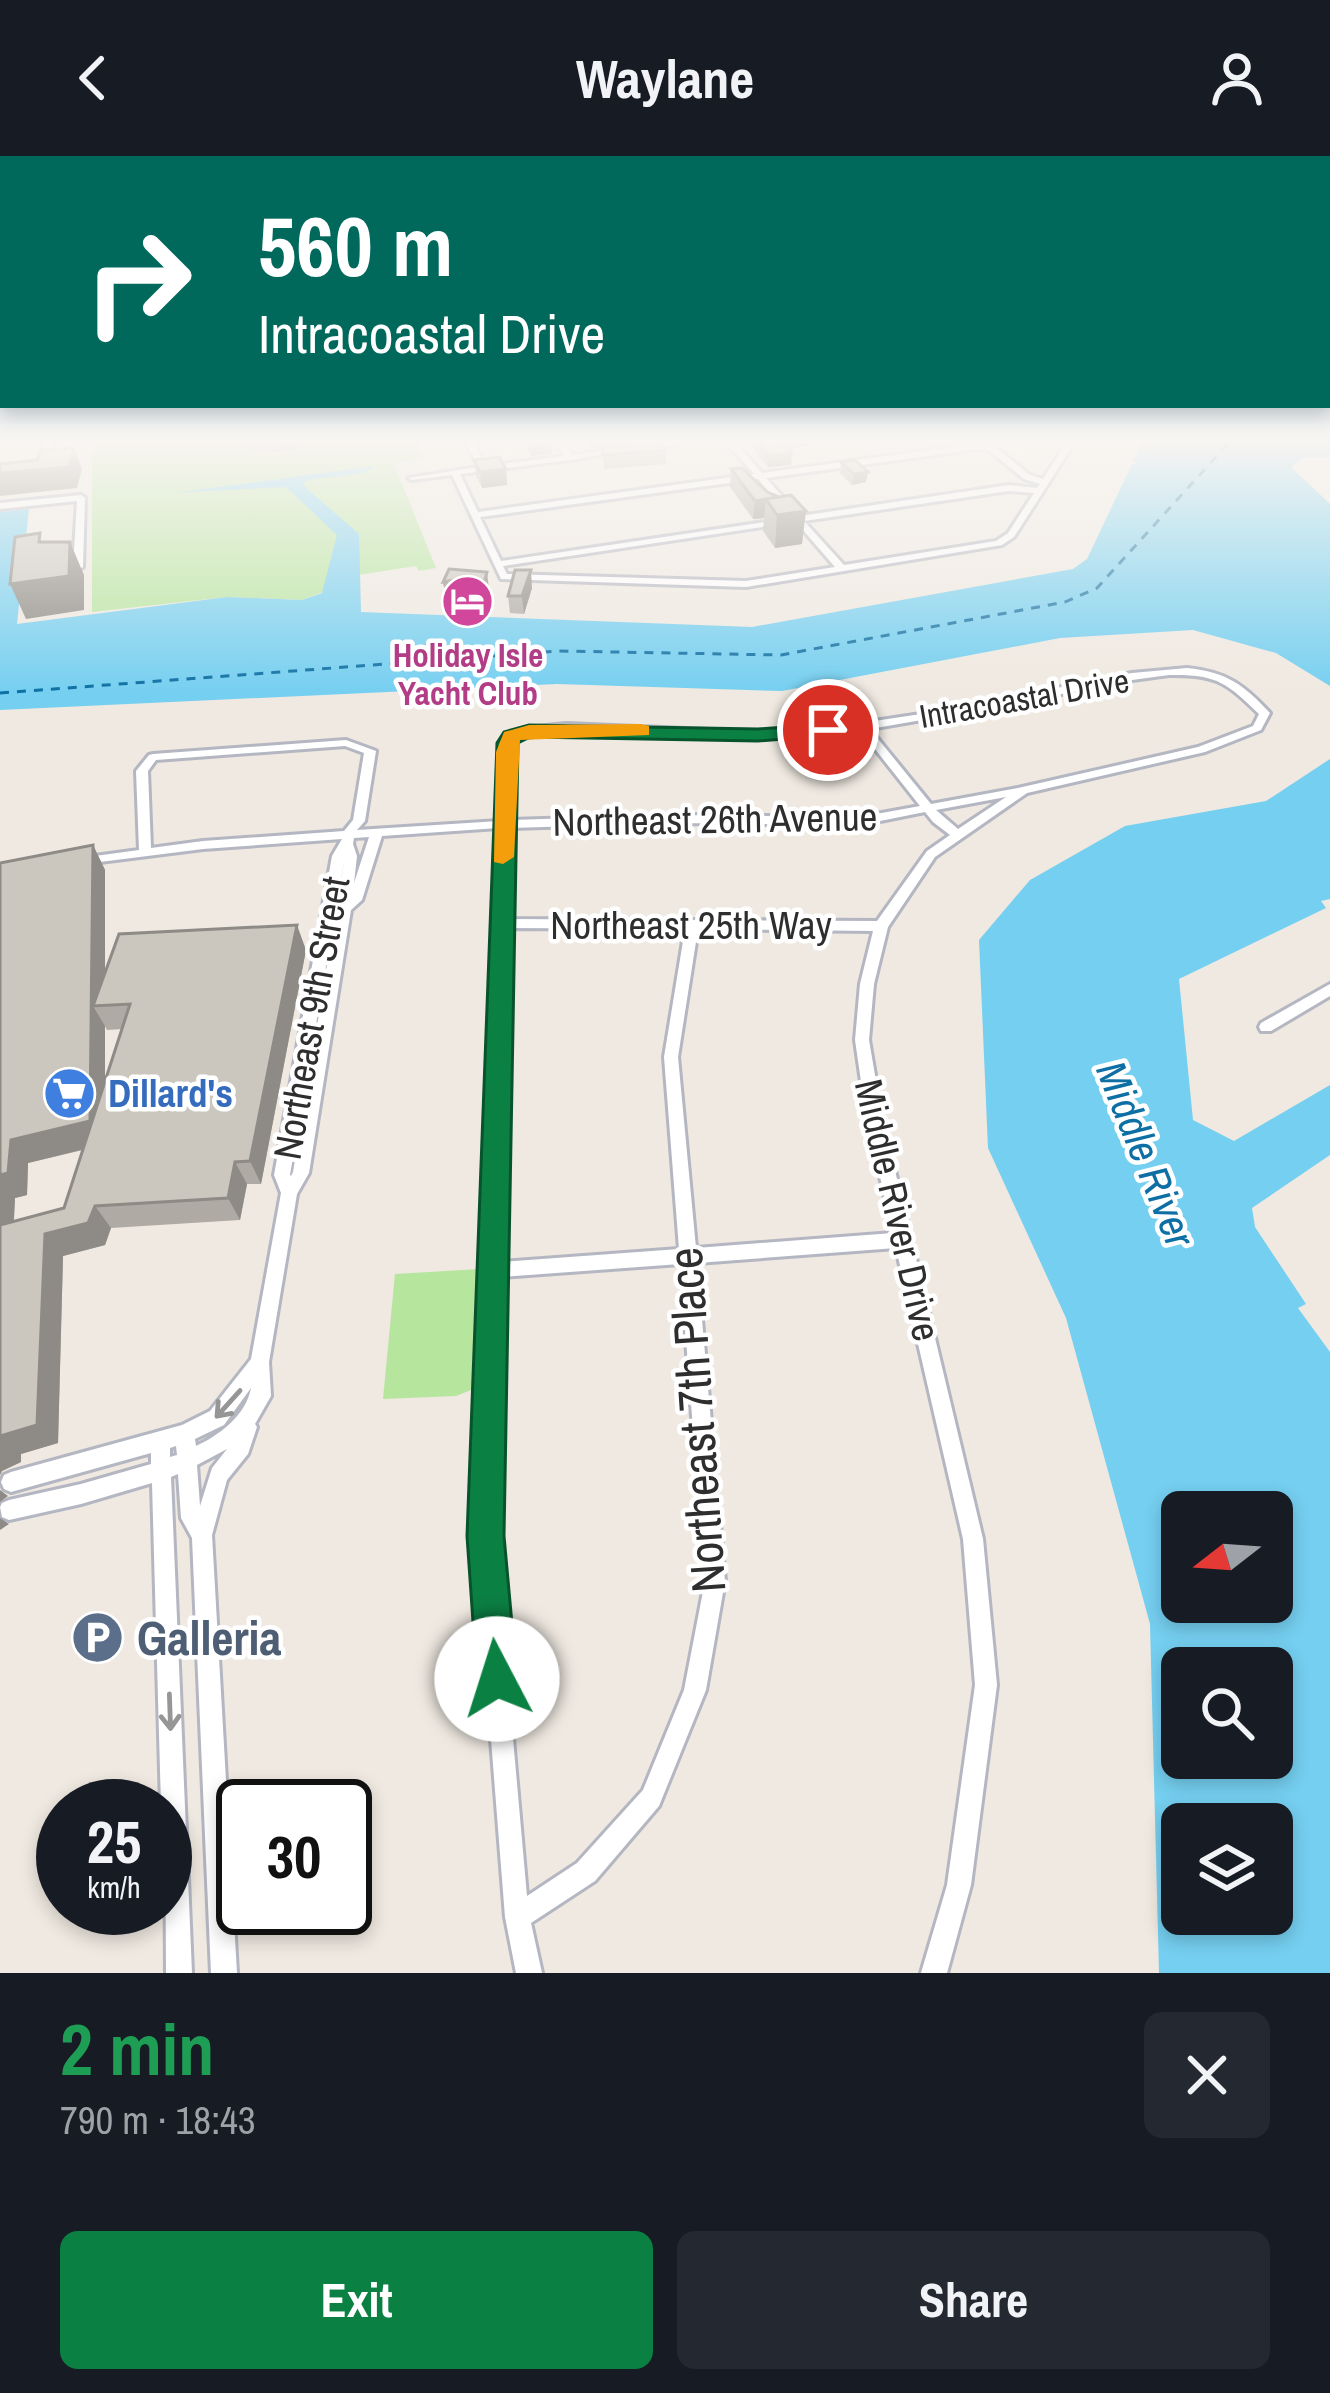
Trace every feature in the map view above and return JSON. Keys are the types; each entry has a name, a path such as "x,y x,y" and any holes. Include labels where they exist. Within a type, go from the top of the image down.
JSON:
{"street":[{"path":"78,567 80,524"},
{"path":"480,524 504,577 737,585 999,543 1019,524"},
{"path":"498,563 771,524"},
{"path":"800,524 843,570"},
{"name":"Intracoastal Drive","path":"504,824 506,752 512,736 529,731 758,735 864,728 1162,673 1213,674 1244,693"},
{"name":"Middle River Drive","path":"934,1973 959,1885 986,1685 973,1538 874,1116 862,1040 867,984 881,926 931,854 1023,790 1201,750 1257,728 1264,713 1244,693"},
{"path":"864,728 928,808 957,834"},
{"name":"Northeast 9th Street","path":"145,846 142,771 153,757 364,746 370,761 359,821 345,845 282,1175 289,1193"},
{"name":"Northeast 26th Avenue","path":"74,858 145,846 333,834 345,845 377,832 504,824 674,819 836,823 1023,790"},
{"path":"504,824 485,1536 518,1917 529,1973"},
{"name":"Northeast 9th Street","path":"344,910 355,900 377,832"},
{"name":"Northeast 26th Avenue","path":"145,846 312,839 333,834"},
{"path":"312,839 332,847 345,845"},
{"name":"Northeast 9th Street","path":"202,1535 219,1475 241,1448 266,1381 260,1362 289,1193 301,1173 344,910 351,856 345,845"},
{"name":"Northeast 25th Way","path":"500,923 881,926"},
{"name":"Northeast 7th Place","path":"518,1917 586,1872 651,1798 694,1690 715,1581 671,1057 692,926"},
{"path":"1266,1027 1330,989"},
{"path":"491,1270 904,1240"},
{"name":"Northeast 9th Street","path":"11,1483 185,1434 217,1418 260,1362"},
{"path":"9,1510 187,1461 247,1427"},
{"path":"185,1434 191,1518 202,1535 224,1973"},
{"path":"160,1441 179,1973"}],"green space":[{"path":"92,524 418,524 436,568 419,571 416,566 326,580 323,592 302,600 227,597 92,612"},
{"path":"480,1269 476,1388 456,1396 383,1399 395,1274"}],"water":[{"path":"0,524 27,524 17,624 227,597 302,600 322,593 337,535 325,524 347,524 359,534 361,612 752,627 1073,569 1087,559 1104,524 1330,524 1330,686 1276,653 1193,630 1060,638 782,691 557,684 0,710"},
{"name":"Middle River","path":"1330,759 1330,899 1321,901 1326,908 1179,979 1193,1120 1234,1141 1330,1085 1330,1155 1252,1208 1255,1227 1306,1304 1298,1308 1330,1352 1330,1973 1159,1973 1150,1624 1066,1318 988,1148 979,940 1030,880 1125,826 1266,801"}],"building":[{"path":"40,533 39,542 70,542 69,576 10,584 15,537"},
{"path":"449,569 487,572 481,594 460,594 463,589 456,588 460,579 443,582"},
{"path":"515,570 531,570 522,596 508,596"},
{"path":"93,845 90,1121 11,1140 8,1173 0,1175 0,863"},
{"path":"297,925 250,1161 235,1162 228,1198 95,1206 88,1223 45,1234 37,1425 0,1436 0,1225 64,1208 130,1004 93,1006 119,934"}],"ferry route":[{"path":"0,693 559,651 781,655 1065,602 1097,588 1155,524"}],"slow traffic":[{"path":"503,857 506,752 512,736 529,731 641,730"}],"place":[{"name":"Holiday Isle Yacht Club","path":"468,601"},
{"name":"Dillard's","path":"69,1093"},
{"name":"Galleria","path":"98,1637"}],"route":[{"path":"497,1679 485,1536 507,743 512,736 529,731 758,735 828,730"}]}
